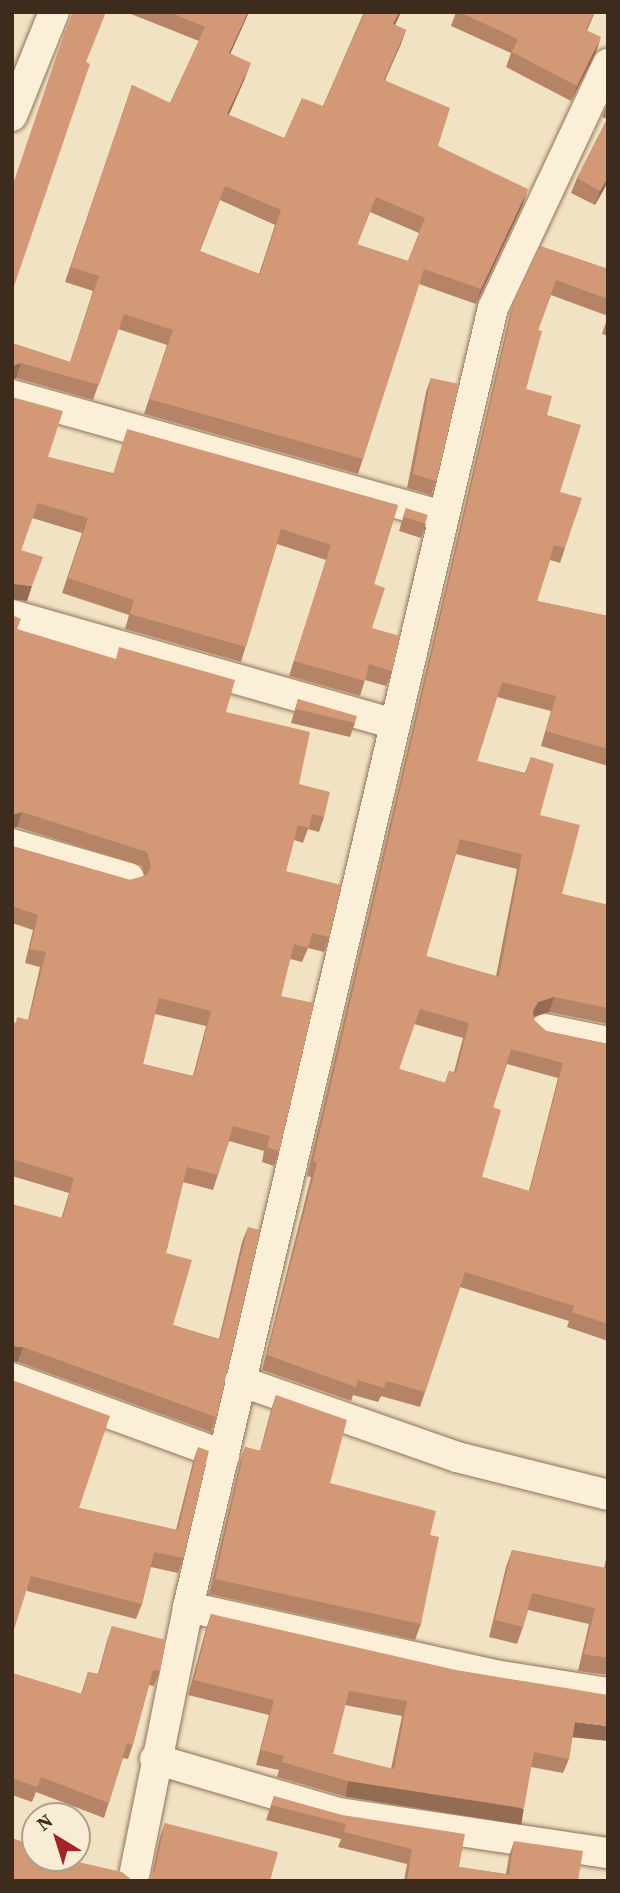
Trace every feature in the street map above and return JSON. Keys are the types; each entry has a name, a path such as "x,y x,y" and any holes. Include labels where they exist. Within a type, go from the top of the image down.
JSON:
{"street":[{"path":"12,116 54,12"},
{"path":"133,1881 155,1759 188,1607 493,308 608,64"},
{"path":"12,395 443,516"},
{"path":"12,615 395,724"},
{"path":"12,844 129,878"},
{"path":"545,1029 608,1042"},
{"path":"12,1378 223,1455"},
{"path":"240,1381 457,1457 608,1495"},
{"path":"188,1607 494,1675 608,1693"},
{"path":"155,1759 339,1813 608,1853"},
{"path":"605,1881 608,1866"}],"building":[{"path":"73,12 106,12 86,62 90,64 12,292 12,187"},
{"path":"169,12 248,12 229,53 251,63 227,114 284,138 302,98 323,106 365,12 399,12 393,24 406,30 384,80 450,108 438,146 528,189 481,289 424,269 363,459 149,399 173,330 124,314 99,385 21,363 12,366 12,343 70,362 99,276 71,267 132,85 170,103 205,27","holes":["225,186 281,210 260,274 199,251","376,197 425,218 408,261 357,244"]},
{"path":"459,12 594,12 586,30 601,37 577,86 512,52 518,39"},
{"path":"608,118 608,177 600,191 577,178"},
{"path":"540,246 608,269 608,299 556,280 538,330 542,331 526,389 552,396 547,415 581,425 560,492 582,498 565,548 554,545 537,601 608,616 608,749 546,731 556,696 502,682 477,761 526,774 531,757 554,764 540,815 580,825 562,894 608,905 608,1008 554,997 538,1002 533,1011 534,1020 546,1031 608,1044 608,1324 572,1312 574,1306 465,1272 425,1392 386,1381 384,1388 358,1380 356,1387 267,1355 317,1163 313,1161 515,299","holes":["460,839 522,854 499,977 426,956","420,1009 469,1023 456,1073 449,1071 446,1083 399,1069","511,1049 563,1063 530,1191 482,1177 501,1110 493,1107"]},
{"path":"431,378 459,384 436,481 413,474"},
{"path":"12,397 63,411 48,457 113,474 127,429 398,505 374,584 385,588 372,628 400,636 392,671 369,664 365,681 294,661 331,545 281,529 246,647 130,614 134,600 68,578 88,518 38,503 21,550 43,557 32,586 12,584"},
{"path":"406,508 428,515 425,524 403,517"},
{"path":"12,615 21,619 17,629 116,659 119,647 235,680 226,712 310,732 299,784 330,792 324,817 312,814 309,828 298,825 286,871 341,885 329,937 312,933 308,948 294,944 281,996 314,1003 279,1151 267,1147 270,1136 233,1126 218,1175 187,1167 166,1253 192,1260 173,1325 220,1340 248,1227 260,1230 216,1417 23,1347 12,1347 12,1204 63,1218 74,1178 12,1159 12,1022 16,1023 17,1017 29,1020 46,952 30,949 38,915 12,906 12,846 130,880 147,875 151,867 147,852 22,812 12,815","holes":["159,998 211,1011 194,1077 143,1064"]},
{"path":"298,699 357,716 355,723 296,709"},
{"path":"12,1380 110,1416 79,1508 178,1530 198,1447 209,1451 183,1558 154,1552 142,1604 31,1576 12,1636"},
{"path":"276,1395 347,1420 330,1483 436,1511 430,1535 439,1537 421,1624 215,1579 245,1447 261,1451"},
{"path":"512,1550 606,1568 608,1559 608,1658 584,1654 595,1608 532,1593 523,1627 495,1620"},
{"path":"211,1614 456,1670 608,1695 608,1726 575,1722 569,1759 534,1752 524,1808 348,1781 282,1762 284,1756 261,1750 274,1700 194,1680","holes":["349,1691 407,1701 394,1769 333,1754"]},
{"path":"112,1626 166,1640 160,1671 153,1670 133,1744 127,1743 109,1803 41,1777 37,1787 12,1778 12,1673 82,1694 88,1672 99,1674"},
{"path":"274,1796 342,1815 465,1834 459,1867 509,1875 514,1841 583,1851 578,1881 407,1881 412,1849 344,1832 346,1824 271,1805"},
{"path":"165,1823 278,1852 270,1881 146,1881 155,1870"},
{"path":"12,1838 21,1841 21,1872 91,1872 91,1865 122,1872 133,1881 12,1881"}]}
